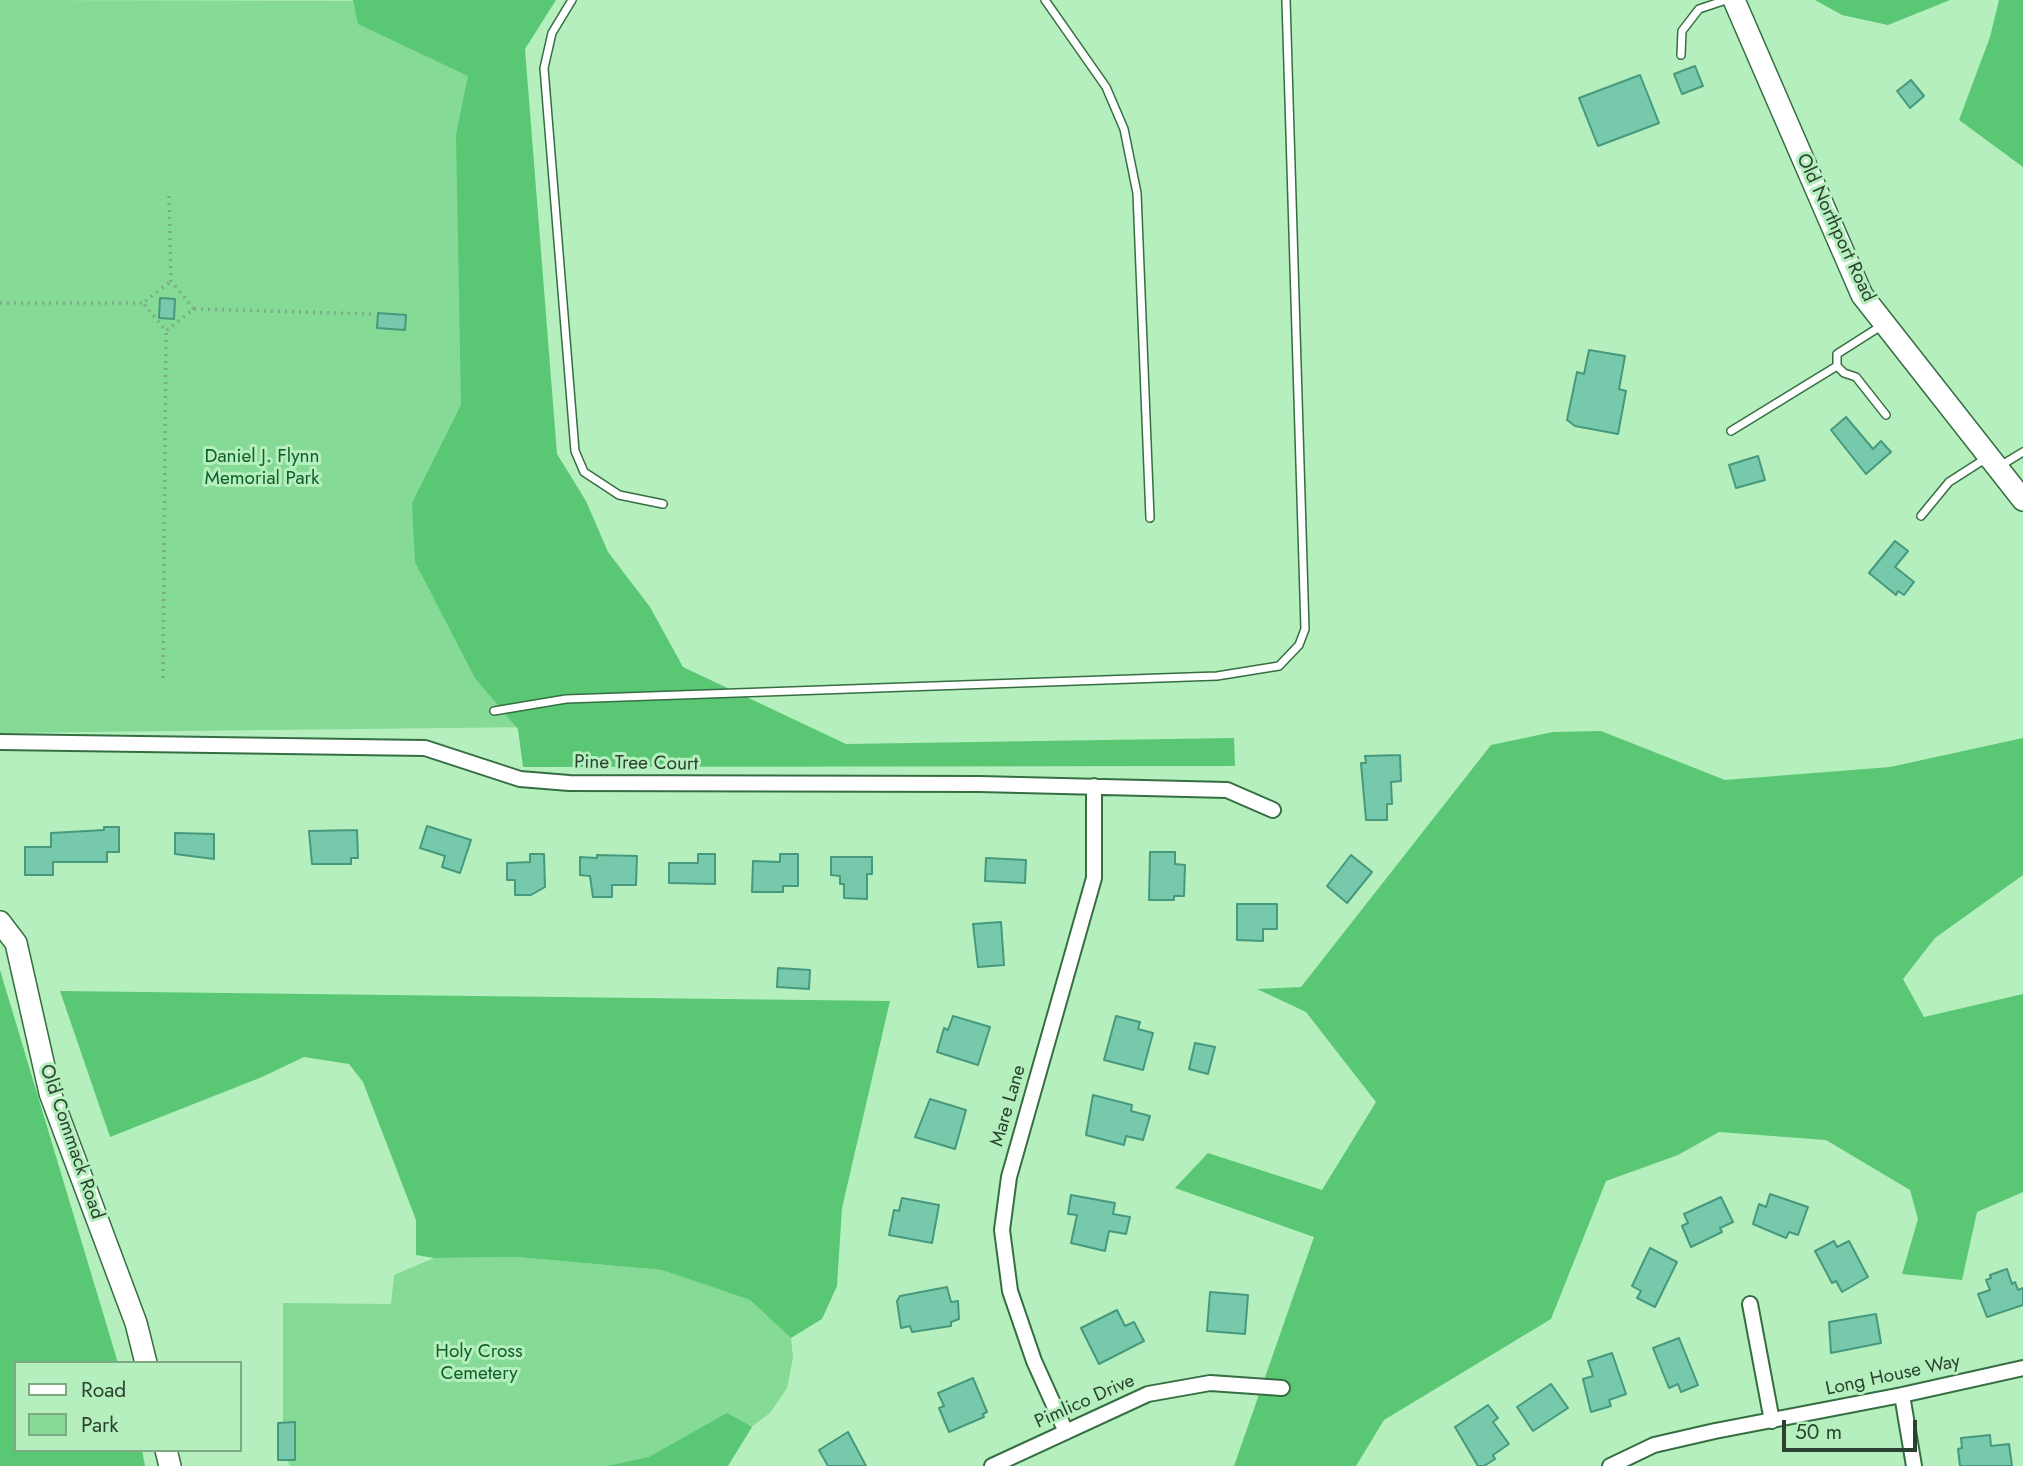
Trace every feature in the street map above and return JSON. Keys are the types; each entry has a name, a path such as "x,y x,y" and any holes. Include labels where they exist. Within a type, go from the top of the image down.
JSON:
{"main road":[{"name":"Old Northport Road","path":"1734,0 1862,295 2023,500"},
{"name":"Old Commack Road","path":"0,922 16,943 50,1093 136,1323 146,1361"}],"street":[{"name":"Pine Tree Court","path":"0,742 425,748 520,779 569,783 1094,786 1227,790 1273,810"},
{"name":"Mare Lane","path":"1066,1432 1034,1361 1010,1291 1002,1230 1009,1177 1094,878 1094,786"},
{"path":"1750,1304 1772,1421"},
{"name":"Long House Way","path":"1610,1466 1654,1445 2023,1368"},
{"name":"Pimlico Drive","path":"992,1466 1148,1394 1210,1382 1282,1388"},
{"path":"1902,1395 1914,1466"}],"lane":[{"path":"572,0 552,33 544,68 575,451 584,472 619,495 663,504"},
{"path":"1045,0 1106,88 1124,129 1137,193 1150,518"},
{"path":"494,711 566,699 1217,676 1279,666 1299,645 1306,629 1286,0"},
{"path":"1681,55 1682,31 1699,9 1726,0"},
{"path":"1884,324 1837,354 1837,366 1844,373 1856,377 1886,415"},
{"path":"1731,431 1837,366"},
{"path":"1922,516 1949,482 2023,452"}],"path":[{"path":"169,196 171,281 194,309"},
{"path":"0,303 143,303 171,281"},
{"path":"143,303 166,331 163,678"},
{"path":"166,331 194,309 374,314"}],"green space":[{"name":"Daniel J. Flynn Memorial Park","path":"0,0 422,1 503,33 537,727 0,733"},
{"path":"353,0 556,0 525,49 557,454 586,501 608,552 650,607 683,667 846,744 1234,738 1235,766 523,767 518,729 475,678 415,562 412,503 461,405 456,135 468,76 358,24"},
{"path":"1815,0 1950,0 1888,25 1842,15"},
{"path":"1999,0 2023,0 2023,167 1959,120 1990,37"},
{"path":"1601,731 1725,780 1890,767 2023,738 2023,875 1935,938 1903,979 1924,1017 2023,994 2023,1192 1977,1212 1962,1280 1902,1274 1918,1219 1910,1190 1826,1140 1719,1132 1678,1155 1606,1181 1551,1319 1384,1420 1356,1466 1234,1466 1314,1237 1175,1188 1208,1153 1322,1190 1376,1102 1306,1012 1257,989 1301,987 1491,745 1553,732"},
{"path":"0,970 117,1361 14,1361 14,1452 142,1452 145,1466 0,1466"},
{"path":"60,991 890,1001 842,1208 837,1286 822,1319 791,1338 750,1300 662,1270 517,1257 434,1258 416,1255 416,1220 363,1082 349,1064 304,1057 262,1077 110,1137"},
{"name":"Holy Cross Cemetery","path":"517,1257 662,1270 750,1300 791,1338 793,1358 787,1388 770,1413 699,1466 290,1466 283,1450 283,1303 391,1304 394,1275 434,1258"},
{"path":"727,1413 752,1427 728,1466 607,1466 649,1457"}],"building":[{"path":"1695,66 1703,86 1682,94 1674,74"},
{"path":"1640,75 1659,123 1598,146 1579,98"},
{"path":"1911,80 1924,96 1910,108 1897,91"},
{"path":"160,298 175,299 174,319 159,318"},
{"path":"378,313 406,315 405,330 377,328"},
{"path":"1589,350 1625,356 1619,389 1626,391 1618,434 1575,426 1567,420 1577,372 1584,374"},
{"path":"1846,417 1873,449 1881,441 1891,452 1866,474 1831,430"},
{"path":"1758,456 1765,480 1736,488 1729,465"},
{"path":"1895,541 1908,551 1895,567 1914,582 1904,595 1898,591 1896,595 1869,573"},
{"path":"1400,755 1401,781 1391,782 1392,804 1387,804 1387,820 1366,820 1361,763 1366,763 1365,756"},
{"path":"427,826 471,840 460,873 442,867 445,856 420,848"},
{"path":"104,827 119,827 119,852 107,852 107,862 53,862 53,875 25,875 25,847 51,847 51,833 104,830"},
{"path":"357,830 358,858 351,858 351,864 312,864 309,831"},
{"path":"175,833 214,834 214,859 175,854"},
{"path":"1150,852 1175,852 1175,864 1185,865 1184,896 1174,896 1174,900 1149,900"},
{"path":"530,854 544,854 545,887 531,895 515,895 515,880 507,880 507,863 530,862"},
{"path":"698,854 715,854 715,884 669,883 669,863 698,863"},
{"path":"780,854 798,854 798,886 783,886 783,892 752,892 753,861 780,862"},
{"path":"597,855 637,856 636,885 612,885 612,897 593,897 590,876 580,875 580,857 597,858"},
{"path":"1351,855 1372,872 1347,903 1327,886"},
{"path":"831,857 872,857 872,874 867,874 867,899 844,898 844,884 840,884 840,876 831,875"},
{"path":"986,858 1026,860 1025,883 985,881"},
{"path":"1237,904 1277,904 1277,929 1263,929 1263,941 1237,940"},
{"path":"1001,922 1004,965 978,967 973,924"},
{"path":"778,968 810,970 809,989 777,987"},
{"path":"953,1016 990,1027 978,1065 937,1052 944,1028 948,1030"},
{"path":"1116,1016 1140,1022 1138,1029 1153,1033 1143,1070 1104,1060"},
{"path":"1195,1043 1215,1047 1208,1074 1189,1069"},
{"path":"1093,1095 1132,1105 1131,1111 1150,1116 1143,1140 1126,1136 1124,1145 1086,1135"},
{"path":"930,1099 966,1110 955,1149 915,1137"},
{"path":"1770,1194 1808,1207 1798,1235 1789,1232 1786,1238 1753,1224 1759,1204 1766,1207"},
{"path":"1071,1195 1115,1203 1113,1214 1130,1217 1126,1234 1109,1231 1105,1251 1071,1243 1077,1215 1068,1214"},
{"path":"1721,1197 1733,1222 1720,1228 1722,1232 1691,1247 1682,1226 1688,1223 1684,1214"},
{"path":"902,1198 939,1205 932,1243 889,1235 894,1210 899,1211"},
{"path":"1834,1241 1837,1247 1849,1241 1868,1277 1842,1292 1836,1281 1832,1283 1815,1251"},
{"path":"1650,1248 1677,1262 1655,1307 1637,1298 1641,1291 1632,1286"},
{"path":"2007,1269 2012,1284 2015,1282 2018,1290 2023,1288 2023,1305 1987,1317 1978,1294 1990,1290 1986,1280 1991,1278 1990,1275"},
{"path":"947,1287 951,1302 958,1301 959,1319 951,1322 951,1326 912,1332 910,1326 901,1328 897,1301 900,1296"},
{"path":"1210,1292 1248,1295 1245,1334 1207,1331"},
{"path":"1117,1310 1125,1326 1134,1322 1144,1341 1099,1364 1081,1328"},
{"path":"1876,1314 1881,1343 1831,1353 1829,1322"},
{"path":"1679,1338 1698,1385 1681,1392 1678,1384 1669,1388 1653,1348"},
{"path":"1612,1353 1626,1394 1609,1400 1611,1406 1591,1412 1583,1379 1593,1376 1588,1361"},
{"path":"973,1378 987,1412 983,1414 984,1417 949,1432 939,1408 944,1406 938,1393"},
{"path":"1551,1384 1568,1408 1533,1431 1517,1407"},
{"path":"1488,1405 1498,1418 1493,1422 1509,1444 1493,1455 1495,1459 1484,1466 1478,1466 1455,1427"},
{"path":"295,1422 295,1460 278,1460 278,1423"},
{"path":"848,1432 866,1466 828,1466 819,1450"},
{"path":"1990,1435 1991,1446 2009,1444 2012,1466 1960,1466 1958,1449 1962,1448 1961,1438"}]}
